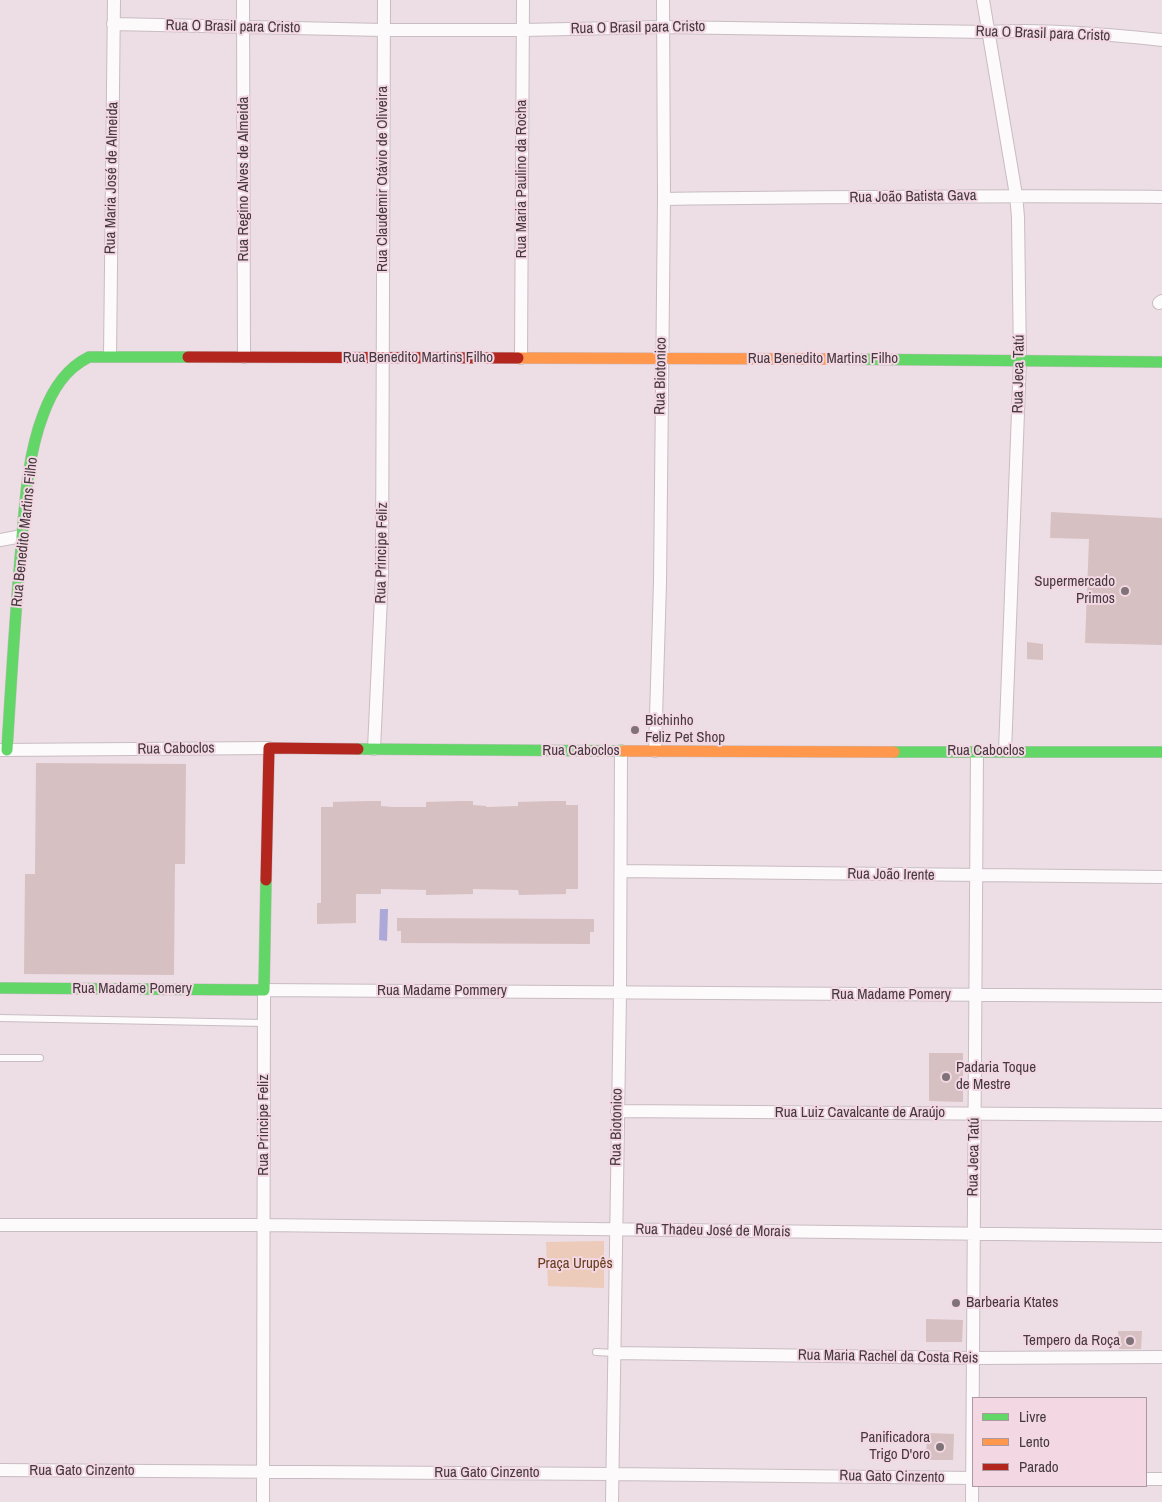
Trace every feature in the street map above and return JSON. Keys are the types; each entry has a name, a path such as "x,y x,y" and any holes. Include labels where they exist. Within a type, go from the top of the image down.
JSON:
{"street":[{"name":"Rua Maria José de Almeida","path":"110,356 114,0"},
{"name":"Rua Regino Alves de Almeida","path":"243,0 244,357"},
{"name":"Rua Claudemir Otávio de Oliveira","path":"384,0 384,358"},
{"name":"Rua Maria Paulino da Rocha","path":"521,358 523,0"},
{"name":"Rua Biotonico","path":"655,751 660,582 664,199 663,0"},
{"name":"Rua Jeca Tatú","path":"983,0 1016,195 1019,270 1020,360 1005,751"},
{"name":"Rua O Brasil para Cristo","path":"113,24 383,30 523,30 663,26 988,32 1054,31 1162,40"},
{"name":"Rua João Batista Gava","path":"664,199 1016,195 1162,197"},
{"name":"Rua Benedito Martins Filho","path":"4,750 22,536 32,455 40,423 57,386 70,368 79,360 89,357 110,356 1162,362"},
{"name":"Rua Principe Feliz","path":"374,749 382,575 384,358"},
{"path":"0,540 22,536"},
{"name":"Rua Principe Feliz","path":"263,1502 264,990 269,748"},
{"name":"Rua Caboclos","path":"4,750 269,748 1162,752"},
{"name":"Rua Biotonico","path":"612,1502 620,993 621,751"},
{"name":"Rua Jeca Tatú","path":"973,1397 977,751"},
{"name":"Rua João Irente","path":"621,871 976,876 1162,876"},
{"name":"Rua Madame Pomery","path":"0,988 264,990"},
{"name":"Rua Madame Pommery","path":"264,990 620,993"},
{"name":"Rua Madame Pomery","path":"620,993 1162,996"},
{"name":"Rua Luiz Cavalcante de Araújo","path":"617,1111 1162,1115"},
{"name":"Rua Thadeu José de Morais","path":"0,1225 616,1229 1162,1236"},
{"name":"Rua Maria Rachel da Costa Reis","path":"615,1353 973,1358 1162,1357"},
{"name":"Rua Gato Cinzento","path":"0,1470 972,1478"},
{"path":"1147,1479 1162,1479"},
{"name":"Rua Jeca Tatú","path":"972,1502 973,1487"}],"lane":[{"path":"0,1018 264,1023"},
{"path":"0,1058 40,1058"},
{"path":"596,1352 615,1353"}],"green space":[{"name":"Praça Urupês","path":"604,1241 604,1288 548,1286 546,1242"}],"water":[{"path":"380,909 388,909 387,941 379,940"}],"building":[{"name":"Supermercado Primos","path":"1051,512 1162,518 1162,645 1085,643 1089,539 1050,538"},
{"path":"1027,642 1043,644 1043,660 1027,659"},
{"path":"36,763 186,764 185,864 175,864 174,975 24,974 25,874 35,874"},
{"path":"381,801 381,806 393,807 426,807 426,802 460,801 473,801 473,805 486,807 518,806 518,802 553,801 566,801 566,805 578,805 578,889 566,889 566,894 519,895 518,890 473,889 473,894 426,895 426,890 381,889 381,894 356,894 356,923 317,924 317,903 321,903 321,807 333,807 333,802"},
{"path":"397,918 594,919 594,932 590,932 590,944 401,943 401,931 397,931"},
{"name":"Padaria Toque de Mestre","path":"929,1053 963,1053 963,1102 929,1101"},
{"path":"926,1319 963,1320 962,1342 926,1342"},
{"name":"Tempero da Roça","path":"1118,1331 1142,1331 1141,1349 1119,1349"},
{"name":"Panificadora Trigo D'oro","path":"927,1433 954,1434 953,1460 926,1460"}],"traffic: fast":[{"path":"7,750 26,498 33,447 47,406 60,381 73,368 89,357 188,357"},
{"path":"831,359 1162,362"},
{"path":"358,749 623,751"},
{"path":"894,752 1162,752"},
{"path":"0,988 264,990 266,880"}],"traffic: slow":[{"path":"518,358 831,359"},
{"path":"623,751 894,752"}],"traffic: jam":[{"path":"188,357 518,358"},
{"path":"266,880 269,748 358,749"}],"place":[{"name":"Supermercado Primos","path":"1125,591"},
{"name":"Bichinho Feliz Pet Shop","path":"635,730"},
{"name":"Padaria Toque de Mestre","path":"946,1077"},
{"name":"Barbearia Ktates","path":"956,1303"},
{"name":"Tempero da Roça","path":"1130,1341"},
{"name":"Panificadora Trigo D'oro","path":"940,1447"}]}
